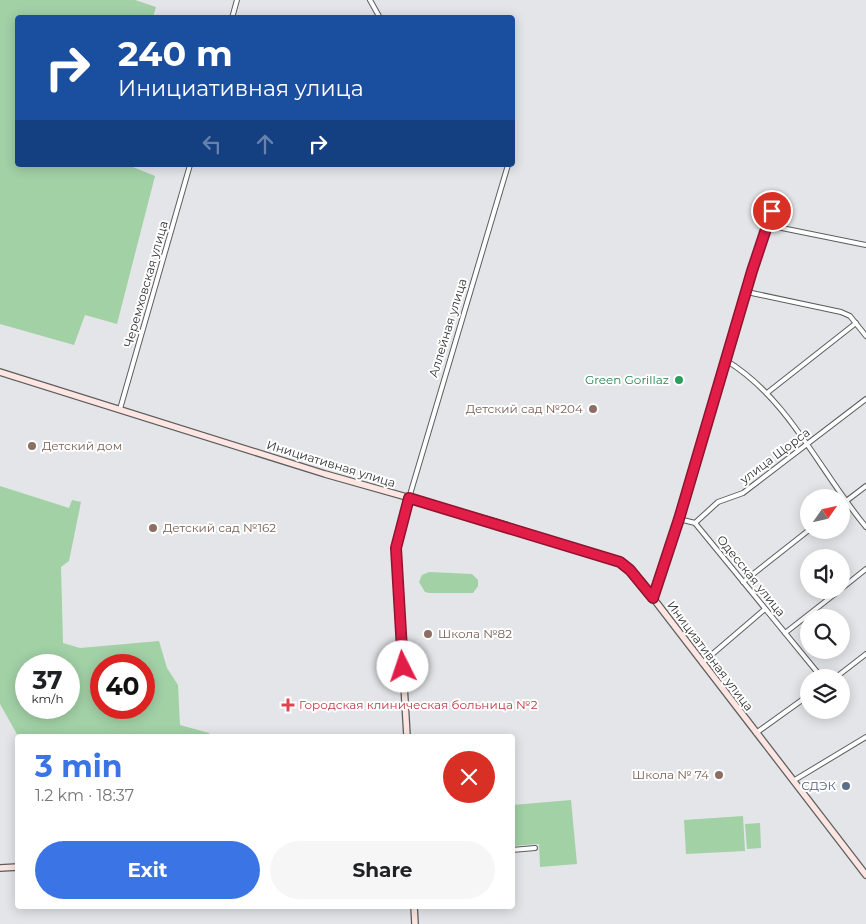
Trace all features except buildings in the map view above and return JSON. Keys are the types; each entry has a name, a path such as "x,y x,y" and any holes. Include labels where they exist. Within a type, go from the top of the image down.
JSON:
{"main road":[{"name":"Инициативная улица","path":"0,372 620,562 630,570 653,598 701,664 866,875"},
{"path":"407,734 396,548 409,498"},
{"path":"0,868 15,867"},
{"path":"414,909 415,924"}],"street":[{"path":"233,15 237,0"},
{"path":"370,0 378,15"},
{"name":"Черемховская улица","path":"120,409 189,167"},
{"name":"Аллейная улица","path":"409,498 427,432 507,167"},
{"path":"653,598 679,519 777,197"},
{"path":"767,225 866,245"},
{"path":"747,292 841,312 850,316 866,336"},
{"path":"767,393 856,323"},
{"path":"727,361 740,369 767,393 836,489"},
{"name":"улица Щорса","path":"695,523 718,502 743,493 866,400"},
{"path":"850,498 866,486"},
{"path":"850,508 866,527"},
{"path":"679,519 695,523"},
{"name":"Одесская улица","path":"695,523 815,669"},
{"path":"743,582 800,538"},
{"path":"850,581 866,569"},
{"path":"785,633 828,599"},
{"path":"701,664 765,609"},
{"path":"847,669 866,654"},
{"path":"756,733 800,701"},
{"path":"793,781 866,737"},
{"path":"515,850 535,848"}],"green space":[{"path":"0,0 135,0 156,7 154,15 15,15 15,167 133,167 155,176 117,324 85,315 74,345 0,324"},
{"path":"0,486 69,508 72,500 81,502 69,561 61,567 63,643 80,648 159,641 167,668 178,685 180,725 209,734 17,734 0,704"},
{"path":"429,572 472,574 478,580 478,586 473,593 425,592 419,582 422,575"},
{"path":"571,800 577,864 540,867 539,844 515,846 515,805"},
{"path":"743,816 745,851 686,854 684,820"},
{"path":"760,823 761,848 747,849 745,824"}],"place":[{"name":"Green Gorillaz","path":"679,380"},
{"name":"Детский сад №204","path":"593,409"},
{"name":"Детский дом","path":"32,446"},
{"name":"Детский сад №162","path":"153,528"},
{"name":"Школа №82","path":"428,634"},
{"name":"Городская клиническая больница №2","path":"288,705"},
{"name":"Школа № 74","path":"719,775"},
{"name":"СДЭК","path":"846,786"}],"route":[{"path":"403,667 396,548 409,498 495,522 620,562 630,570 653,598 696,464 752,271 772,211"}]}
